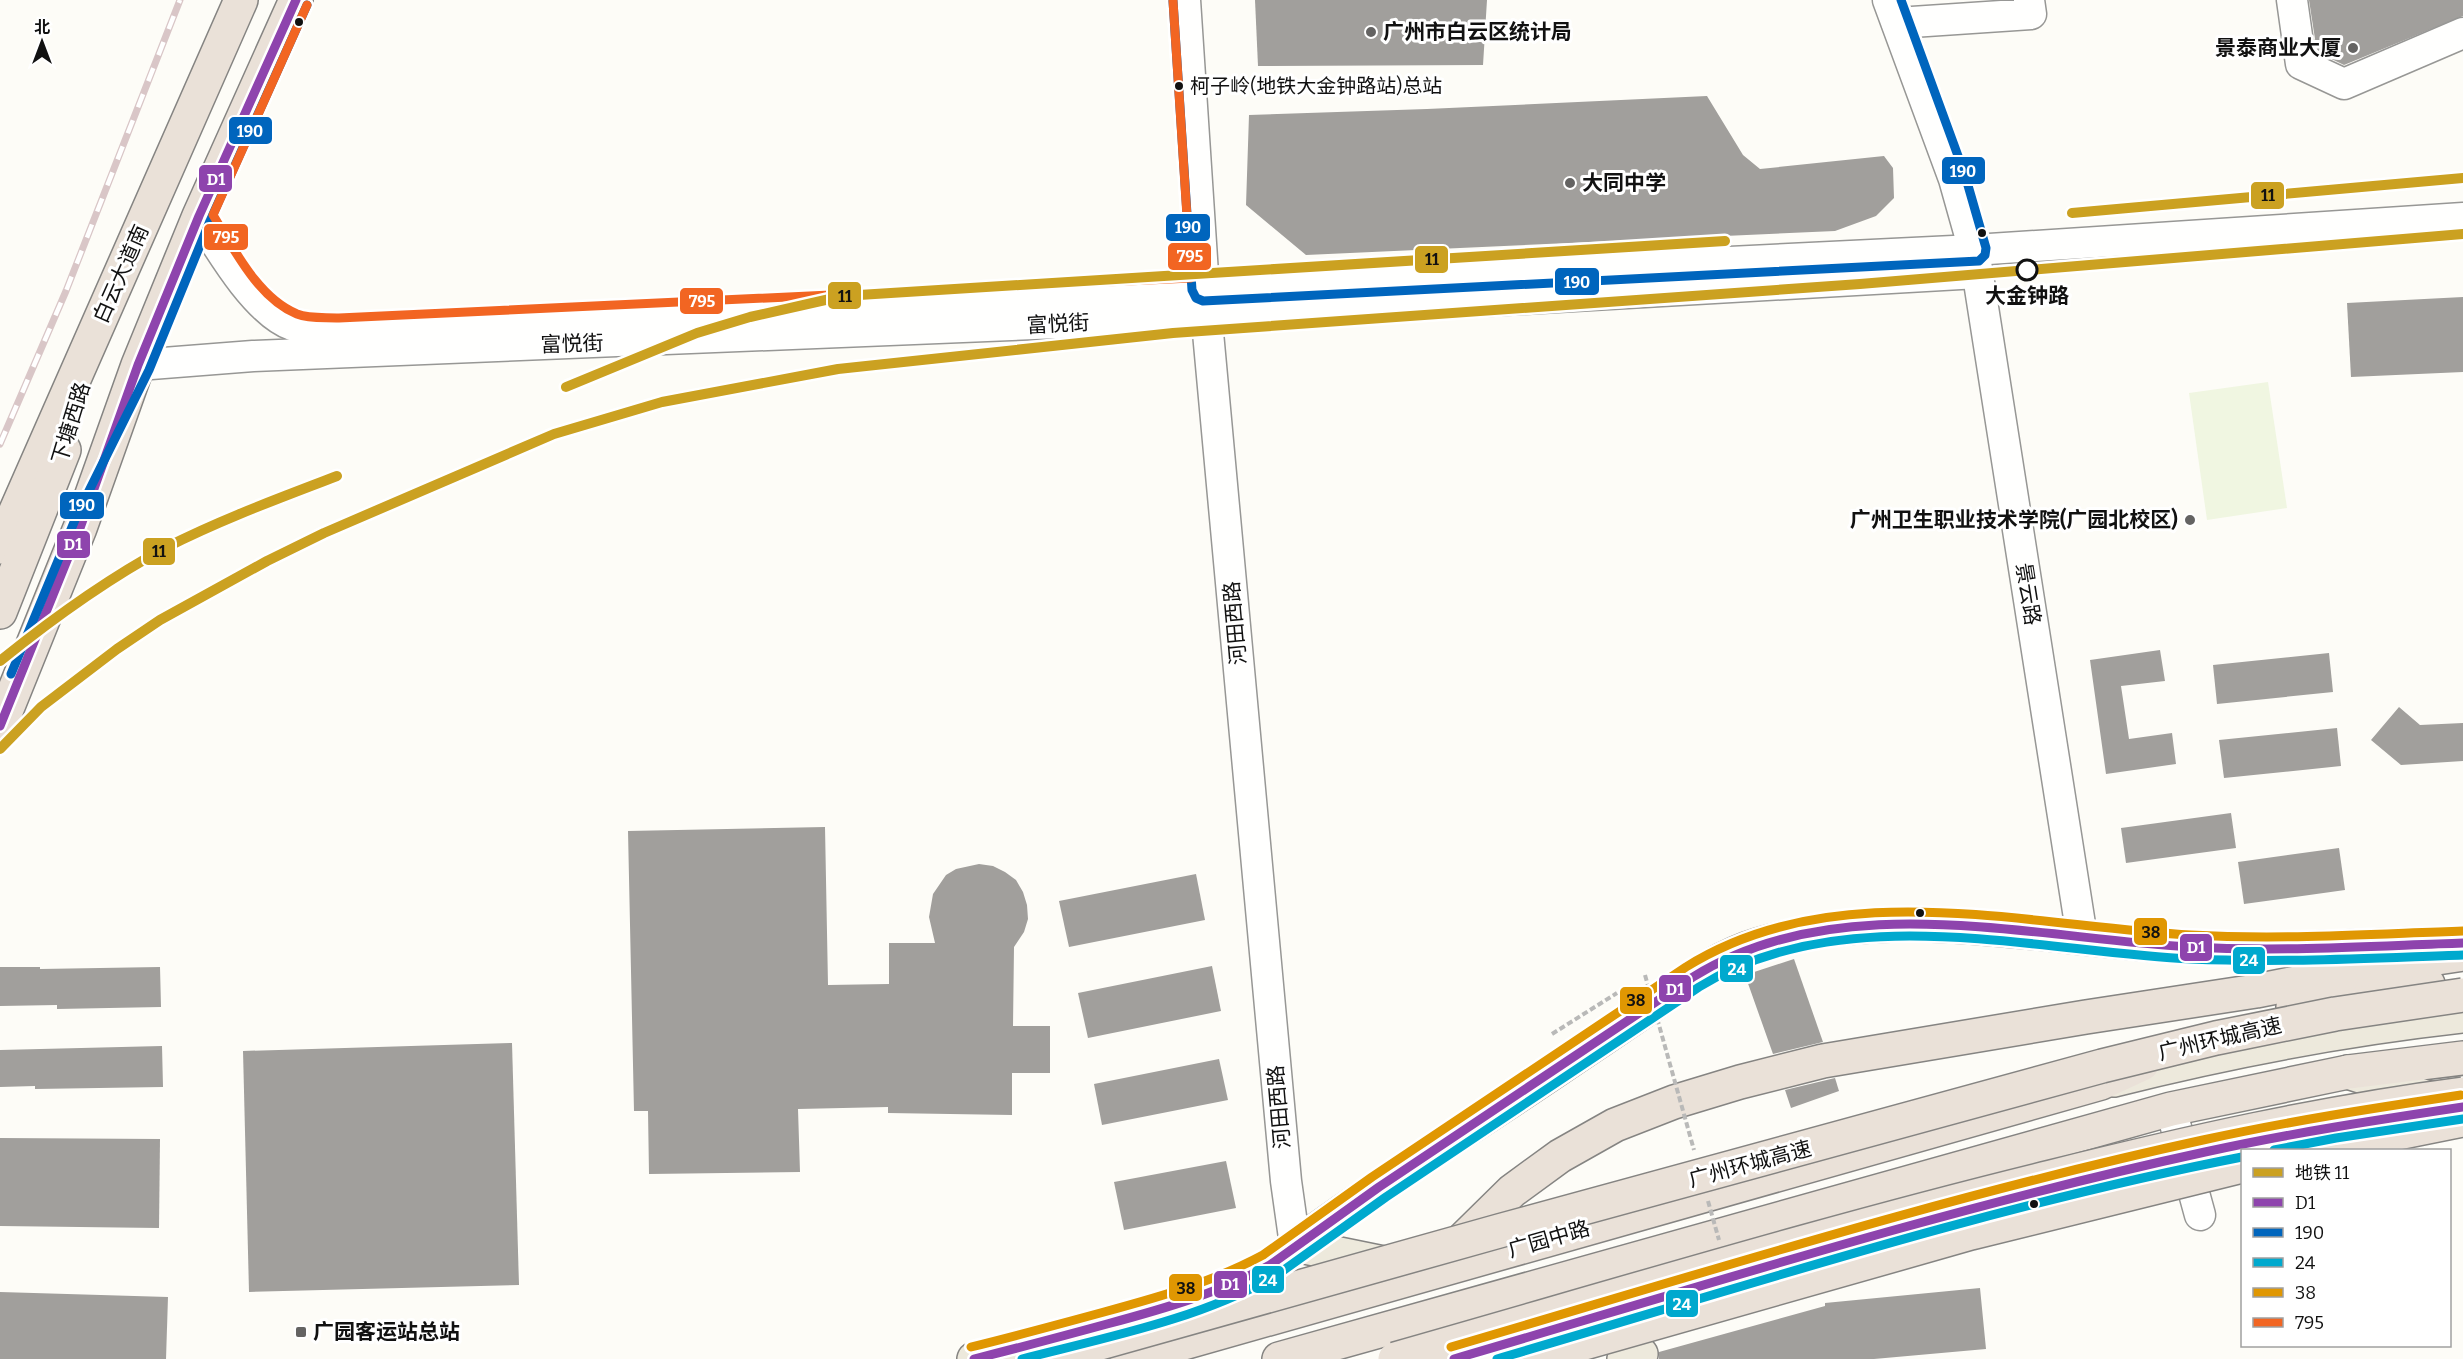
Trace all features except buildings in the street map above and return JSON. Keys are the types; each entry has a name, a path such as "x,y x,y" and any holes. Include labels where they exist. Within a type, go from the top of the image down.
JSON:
{"highway":[{"name":"白云大道南","path":"0,547 241,0"},
{"path":"0,726 80,528 138,365 199,216 296,0"},
{"name":"下塘西路","path":"0,612 67,441 96,332"},
{"name":"下塘西路","path":"0,669 66,510 138,365"},
{"path":"1430,1272 1512,1191 1560,1156 1615,1125 1674,1102 1823,1061 2256,991 2371,968 2463,954"},
{"path":"2102,1083 2213,1028 2340,996 2463,979"},
{"name":"广州环城高速","path":"1043,1359 1488,1234 2102,1066 2216,1038 2335,1014 2463,995"},
{"name":"广园中路","path":"1279,1359 2171,1109 2348,1072 2463,1058"},
{"name":"广园中路","path":"1136,1357 2102,1083"},
{"path":"2316,1149 2462,1107"},
{"path":"1395,1359 1847,1231 2098,1165 2219,1136 2335,1113 2462,1107"},
{"path":"1528,1359 1971,1233 2241,1166"}],"main road":[{"path":"974,1359 1072,1334 1214,1293 1249,1278 1412,1164 1524,1092 1693,976 1746,949 1827,929 1921,924 2187,947 2253,950 2463,943"},
{"name":"广园中路","path":"2102,1083 2189,1062 2335,1032 2463,1016"},
{"path":"2348,1072 2462,1107"},
{"path":"1454,1359 1963,1212 2110,1173 2307,1130 2462,1107"},
{"path":"1296,1245 1430,1272"},
{"path":"1072,1334 1136,1357"}],"street":[{"name":"河田西路","path":"1185,0 1206,303 1285,1169 1296,1245"},
{"path":"1976,261 1954,179 1893,11 2031,14 2029,0"},
{"path":"2292,0 2301,64 2344,84 2463,33"},
{"name":"富悦街","path":"199,216 232,268 275,316 293,326 316,329 1206,303"},
{"name":"富悦街","path":"138,365 253,356 1976,261 2463,218"},
{"name":"景云路","path":"1976,261 2082,937"},
{"path":"2171,1109 2200,1215"},
{"path":"1620,1262 1631,1307 1635,1357"}],"path":[{"path":"1636,981 1645,975 1696,1159"},
{"path":"1552,1034 1627,987"},
{"path":"1706,1193 1722,1251"}],"green space":[{"path":"2268,382 2287,508 2207,520 2189,393"}],"railway":[{"path":"0,444 66,291 180,0"}],"metro line":[{"name":"11","path":"2072,213 2463,178"},
{"name":"11","path":"0,749 41,707 117,649 160,620 267,561 324,533 554,434 662,402 838,369 1173,333 1860,284 2463,234"},
{"name":"11","path":"566,387 697,333 750,317 843,296 1725,241"},
{"name":"11","path":"0,661 80,600 167,547 230,518 337,476"}],"transit line":[{"name":"D1","path":"0,726 80,528 138,365 199,216 296,0"},
{"name":"190","path":"1173,1 1192,290 1196,298 1203,301 1979,261 1985,255 1986,248 1965,175 1901,0"},
{"name":"795","path":"307,5 213,215 248,271 270,297 283,307 302,316 339,318 1191,278 1173,1"},
{"name":"190","path":"11,674 77,515 149,370 210,221 307,5"},
{"name":"38","path":"971,1347 1165,1294 1205,1281 1263,1255 1372,1177 1686,967 1744,938 1805,921 1868,913 1933,912 2191,935 2259,937 2463,931"},
{"name":"D1","path":"974,1359 1170,1306 1231,1284 1270,1265 1379,1187 1693,977 1750,949 1810,933 1872,925 1936,924 2191,947 2259,949 2463,943"},
{"name":"24","path":"1022,1359 1185,1315 1217,1304 1277,1275 1386,1197 1699,987 1755,960 1814,944 1876,937 1940,937 2004,941 2191,959 2327,960 2463,955"},
{"name":"38","path":"1451,1347 1825,1237 2013,1185 2235,1133 2461,1095"},
{"name":"D1","path":"1454,1359 1921,1222 2016,1197 2237,1145 2463,1107"},
{"name":"24","path":"2279,1149 2463,1119"},
{"name":"24","path":"1497,1359 1960,1223 2054,1199 2241,1157"}],"place":[{"name":"广州市白云区统计局","path":"1371,32"},
{"name":"景泰商业大厦","path":"2353,48"},
{"name":"柯子岭(地铁大金钟路站)总站","path":"1179,86"},
{"name":"大同中学","path":"1570,183"},
{"name":"大金钟路","path":"2027,270"},
{"name":"广州卫生职业技术学院(广园北校区)","path":"2190,520"},
{"name":"广园客运站总站","path":"301,1332"}]}
